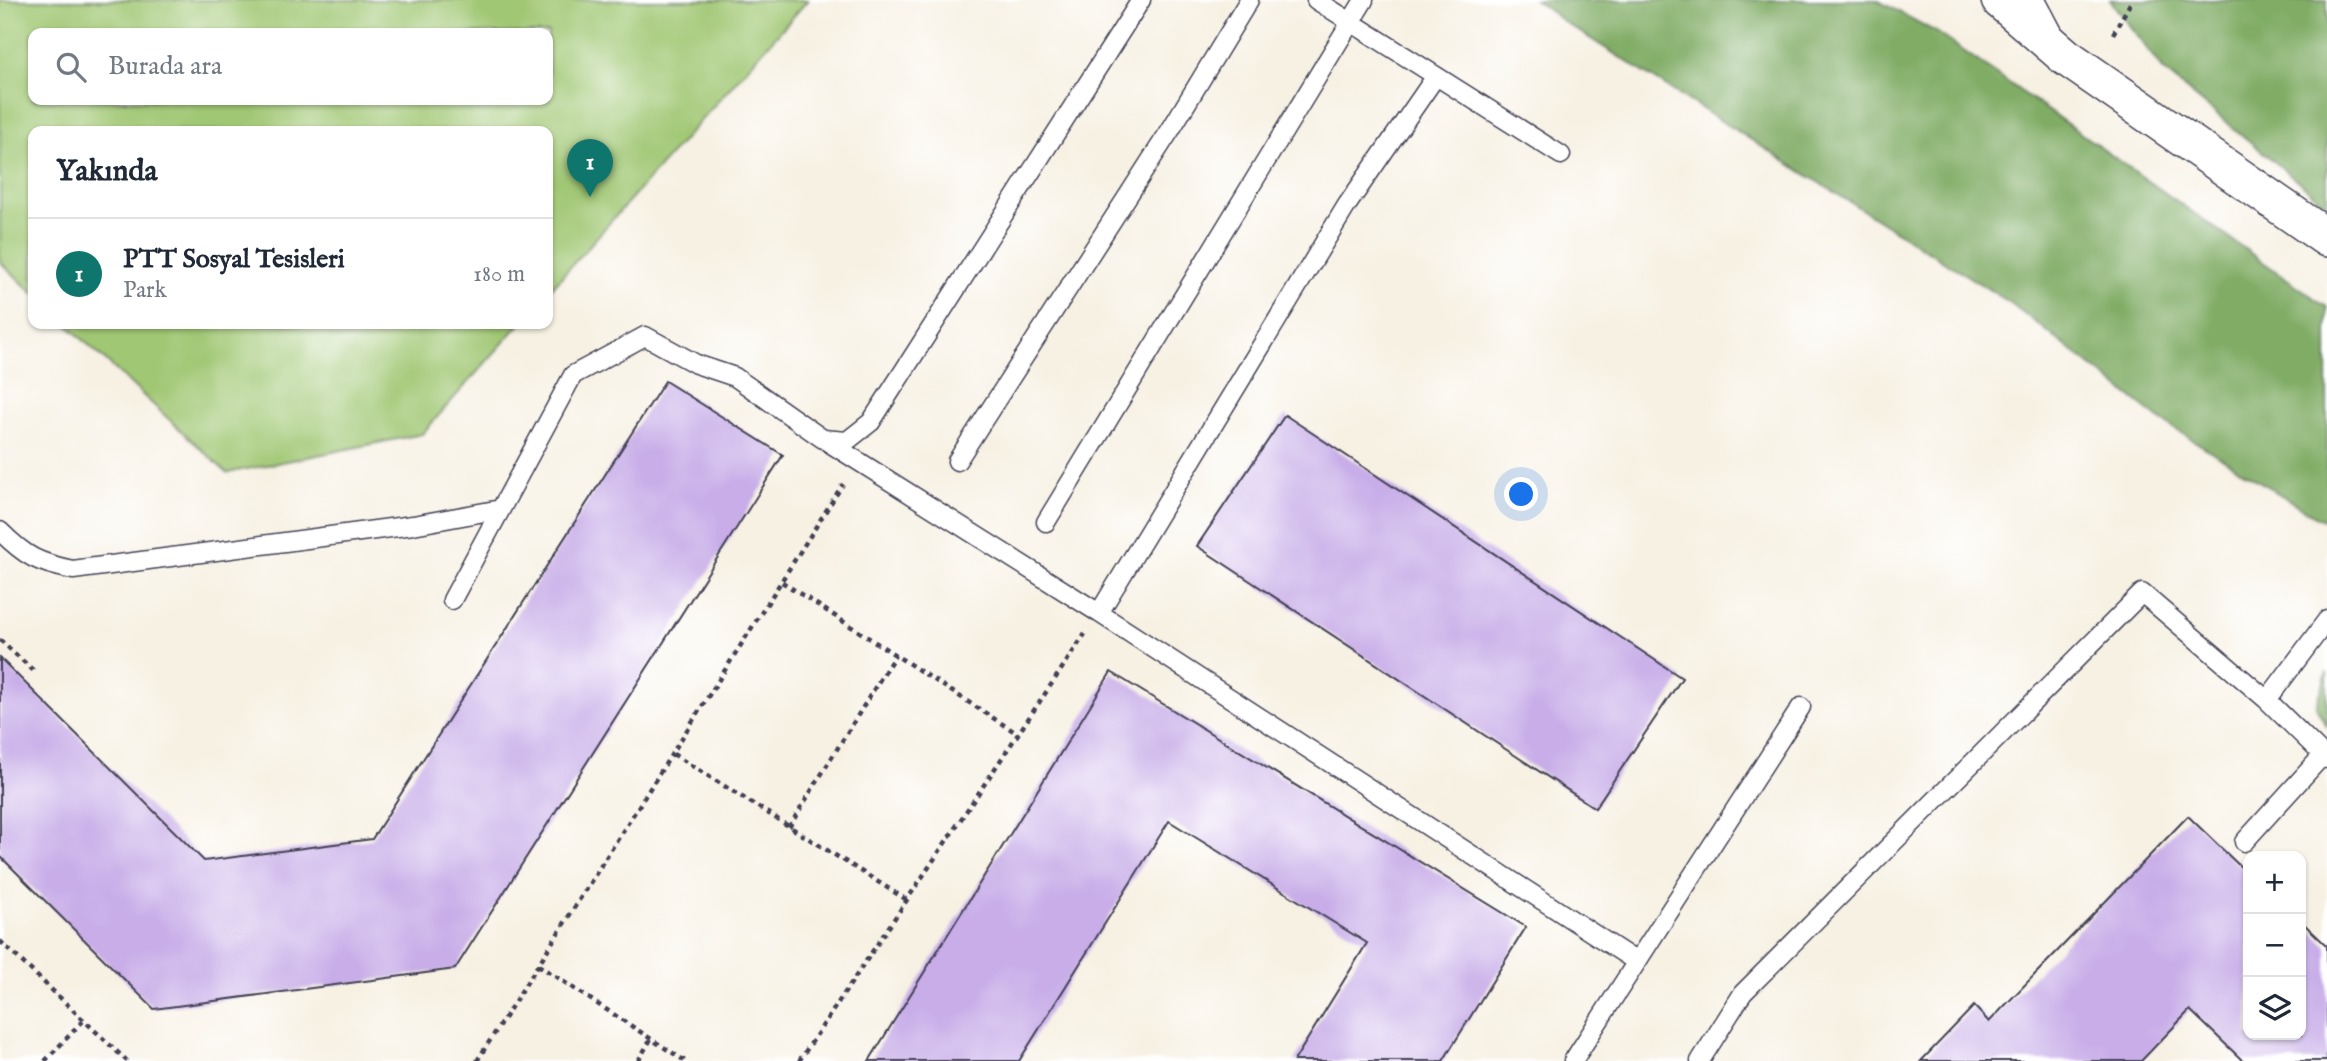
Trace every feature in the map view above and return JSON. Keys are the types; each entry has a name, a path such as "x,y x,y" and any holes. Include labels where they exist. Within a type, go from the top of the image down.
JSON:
{"street":[{"path":"2000,0 2066,57 2327,238"}],"lane":[{"path":"823,439 847,441 871,422 1141,0"},
{"path":"957,461 1171,129 1250,0"},
{"path":"1316,0 1562,155"},
{"path":"1046,522 1364,0"},
{"path":"2036,0 2066,57"},
{"path":"1099,613 1347,205 1436,76"},
{"path":"452,600 573,375 645,336 696,364 734,377 823,439 1099,613 1637,962"},
{"path":"0,531 21,552 41,564 73,570 413,525 501,509"},
{"path":"1700,1061 1743,993 2141,593 2267,700 2325,757 2244,842"},
{"path":"2267,700 2327,620"},
{"path":"1573,1061 1801,707"}],"path":[{"path":"2113,34 2132,0"},
{"path":"477,1061 858,460"},
{"path":"782,582 1018,734"},
{"path":"799,1061 1099,613"},
{"path":"0,640 35,672"},
{"path":"789,827 895,655"},
{"path":"673,754 907,900"},
{"path":"0,941 127,1061"},
{"path":"538,965 685,1061"},
{"path":"45,1061 84,1020"},
{"path":"638,1061 652,1039"}],"green space":[{"path":"0,0 808,0 553,286 553,126 28,126 28,288 0,262"},
{"path":"1535,0 1877,0 1938,33 2327,307 2327,521 2318,518 2159,419 2012,304 1567,24"},
{"path":"2110,0 2327,0 2327,205 2164,71"},
{"path":"71,329 516,329 422,434 227,473"},
{"path":"2327,672 2327,727 2316,707"}],"building":[{"path":"665,381 783,455 455,969 154,1009 0,856 0,658 204,861 372,839"},
{"path":"1285,415 1682,678 1595,808 1197,546"},
{"path":"1111,672 1526,927 1443,1061 1294,1061 1367,943 1169,821 1019,1061 869,1061"},
{"path":"2188,816 2243,869 2243,1040 2306,1040 2306,926 2327,946 2327,1061 2243,1061 2190,1010 2141,1061 1921,1061 1974,1006 1989,1022"}],"place":[{"name":"PTT Sosyal Tesisleri","path":"590,197"}]}
